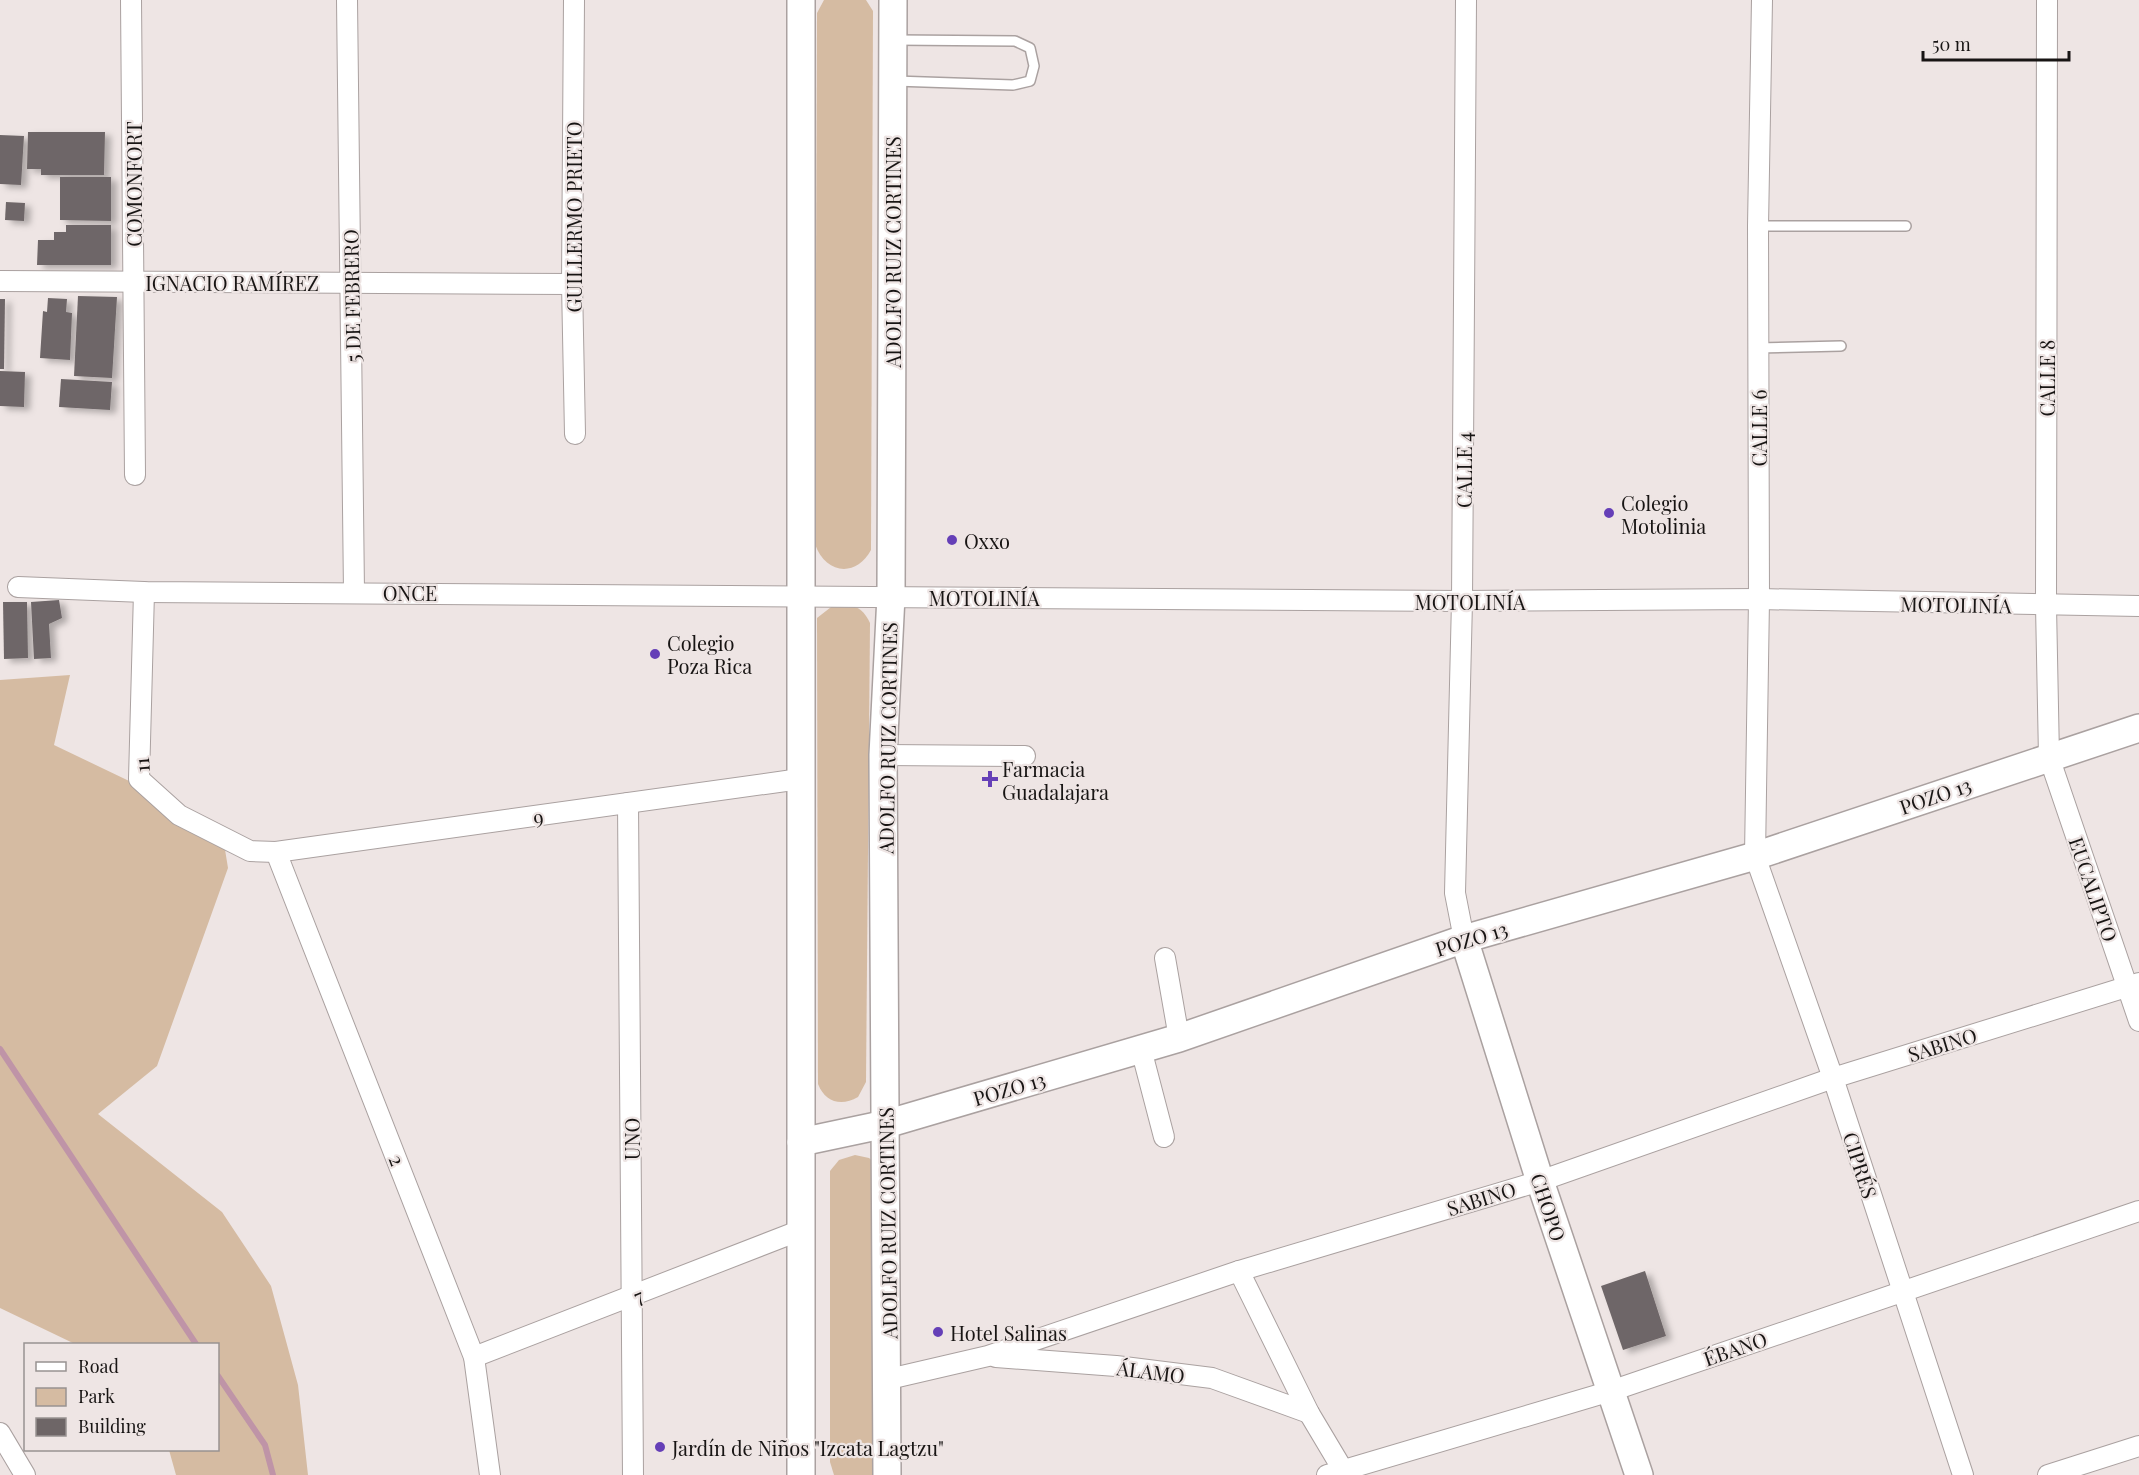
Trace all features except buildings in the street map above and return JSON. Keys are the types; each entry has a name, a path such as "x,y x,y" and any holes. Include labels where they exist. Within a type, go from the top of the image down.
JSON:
{"main road":[{"path":"801,0 801,1475"},
{"name":"ADOLFO RUIZ CORTINES","path":"887,1475 889,1379 884,755 891,596 893,0"},
{"name":"POZO 13","path":"801,1142 886,1124 1179,1038 1464,939 1755,856 2139,728"},
{"name":"CHOPO","path":"1464,939 1540,1181 1639,1475"}],"street":[{"name":"COMONFORT","path":"131,0 135,475"},
{"name":"5 DE FEBRERO","path":"347,0 354,592"},
{"name":"GUILLERMO PRIETO","path":"574,0 572,284 575,434"},
{"name":"CALLE 4","path":"1464,939 1455,893 1462,601 1466,0"},
{"name":"CALLE 6","path":"1755,856 1759,599 1757,348 1762,0"},
{"name":"CALLE 8","path":"2047,0 2046,606 2049,757"},
{"name":"IGNACIO RAMÍREZ","path":"0,281 572,284"},
{"name":"ONCE","path":"18,587 144,592 801,596"},
{"name":"11","path":"144,592 139,779 179,815 250,851 276,852"},
{"name":"MOTOLINÍA","path":"801,596 1462,601 1759,599 2139,606"},
{"path":"884,755 1025,756"},
{"name":"EUCALIPTO","path":"2049,757 2134,984 2139,1021"},
{"name":"9","path":"276,852 800,779"},
{"name":"UNO","path":"628,803 633,1475"},
{"name":"2","path":"276,852 474,1357 490,1475"},
{"name":"CIPRÉS","path":"1755,856 1833,1078 1901,1291 1964,1475"},
{"path":"1165,958 1179,1038"},
{"name":"SABINO","path":"889,1379 988,1356 1239,1271 1540,1181 1833,1078 2134,984"},
{"path":"1141,1049 1164,1137"},
{"name":"ÉBANO","path":"1339,1473 1611,1392 2139,1211"},
{"name":"7","path":"474,1357 632,1298 801,1230"},
{"path":"1239,1271 1339,1473"},
{"name":"ÁLAMO","path":"988,1356 1116,1366 1212,1378 1309,1413"},
{"path":"0,1433 25,1475"},
{"path":"2048,1475 2139,1446"}],"lane":[{"path":"892,40 1015,41 1030,48 1034,66 1030,81 1013,85 892,81"},
{"path":"1758,226 1906,226"},
{"path":"1757,348 1841,346"}],"green space":[{"path":"824,0 866,0 873,11 871,550 857,565 841,569 826,562 815,544 817,13"},
{"path":"835,604 856,607 864,613 870,623 866,1082 858,1097 846,1102 829,1099 818,1084 817,618"},
{"path":"70,675 54,745 221,825 228,868 157,1066 98,1114 222,1212 271,1286 298,1385 308,1475 176,1475 169,1451 219,1451 219,1343 73,1343 0,1308 0,680"},
{"path":"855,1155 869,1158 876,1164 875,1475 834,1475 830,1462 830,1171 839,1160"}],"waterway":[{"path":"0,1049 195,1343"},
{"path":"219,1377 265,1445 273,1475"}],"place":[{"name":"Colegio Motolinia","path":"1609,513"},
{"name":"Oxxo","path":"952,540"},
{"name":"Colegio Poza Rica","path":"655,654"},
{"name":"Farmacia Guadalajara","path":"990,779"},
{"name":"Hotel Salinas","path":"938,1332"},
{"name":"Jardín de Niños \"Izcata Lagtzu\"","path":"660,1447"}]}
